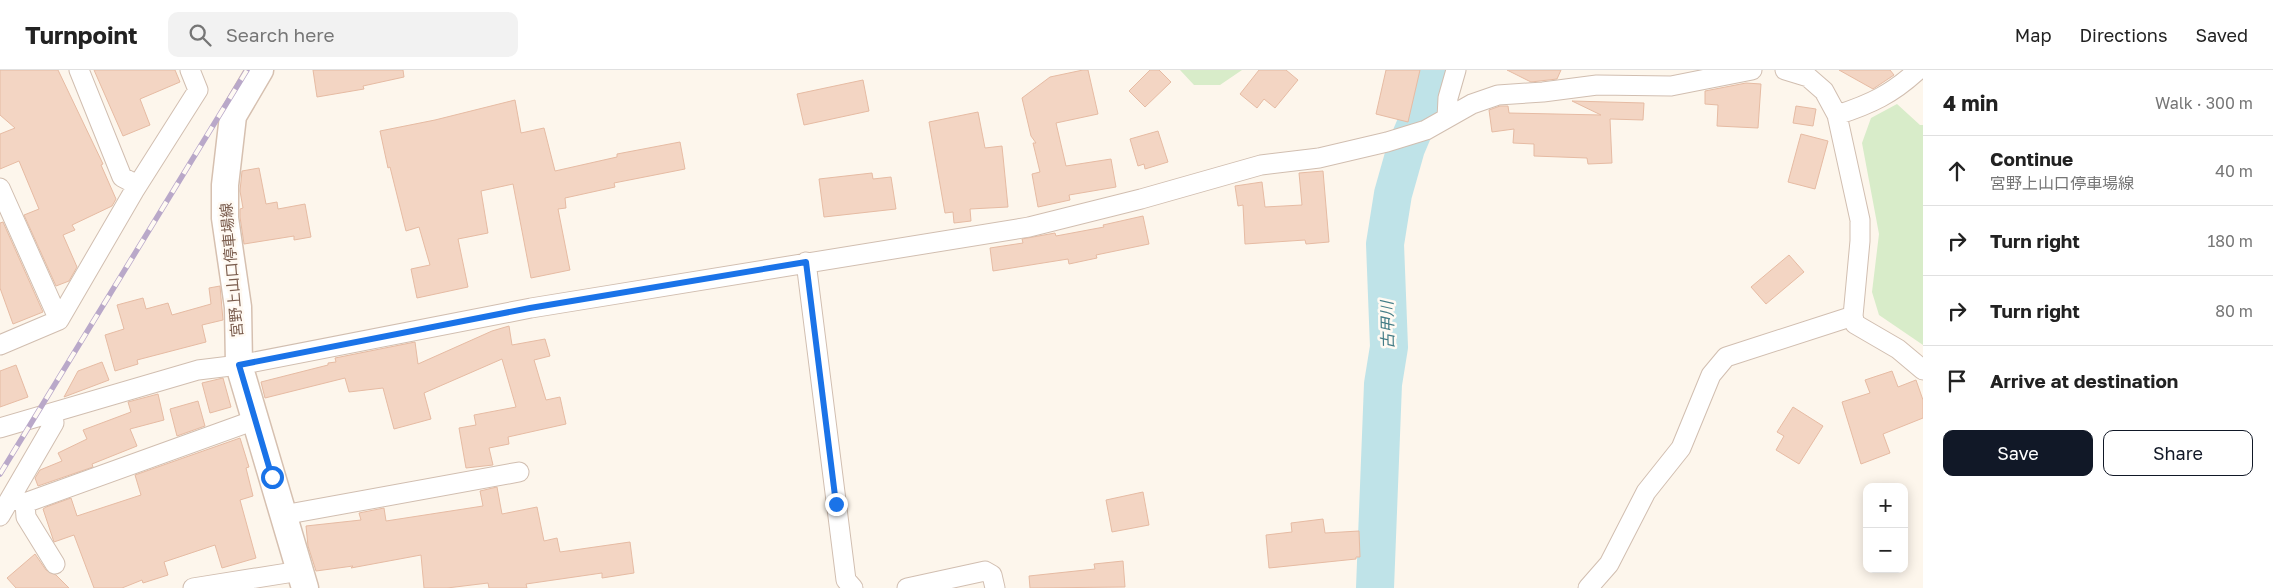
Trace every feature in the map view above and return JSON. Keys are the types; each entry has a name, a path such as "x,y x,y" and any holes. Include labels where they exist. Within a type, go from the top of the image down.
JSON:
{"main road":[{"name":"宮野上山口停車場線","path":"260,70 233,116 225,185 225,218 238,307 239,365 302,579"}],"street":[{"path":"79,70 122,177 137,185"},
{"path":"0,345 60,320 137,185 198,90 190,70"},
{"path":"1446,118 1448,98 1456,70"},
{"path":"0,428 198,370 239,365 530,308 1029,227 1141,199 1191,183 1261,165 1319,158 1387,142 1426,130 1472,104 1498,95 1543,92 1597,85 1671,86 1752,70"},
{"path":"1785,70 1808,77 1824,92 1837,115 1860,220 1860,241 1852,316 1855,324 1898,349 1923,370"},
{"path":"1837,115 1867,106 1901,86 1918,70"},
{"path":"0,188 60,320"},
{"path":"806,262 846,580 853,588"},
{"path":"1588,588 1610,564 1646,492 1681,448 1710,375 1726,357 1852,316"},
{"path":"18,501 54,423 53,413"},
{"path":"0,516 18,501 255,420"},
{"path":"283,515 519,472"},
{"path":"18,501 55,564"},
{"path":"907,588 985,571 992,575 995,588"},
{"path":"193,588 302,579"}],"green space":[{"path":"1180,70 1242,70 1220,85 1194,85"},
{"path":"1897,104 1920,125 1923,125 1923,345 1879,315 1872,292 1879,234 1862,143 1871,118"}],"building":[{"path":"0,70 58,70 103,164 101,165 116,199 112,206 72,225 75,230 63,235 77,267 69,281 56,286 24,215 39,209 19,161 0,169 0,134 15,128 0,115"},
{"path":"94,70 175,70 180,82 140,99 150,125 123,136"},
{"path":"313,70 403,70 404,77 363,86 364,89 317,97"},
{"path":"1088,70 1098,114 1056,123 1066,166 1111,159 1116,187 1069,195 1070,200 1038,207 1032,174 1040,172 1033,143 1036,143 1031,136 1022,98 1050,77"},
{"path":"1150,70 1159,70 1171,82 1145,107 1129,91"},
{"path":"1259,70 1286,70 1298,80 1275,108 1264,99 1257,108 1240,94"},
{"path":"1386,70 1420,70 1408,122 1376,114"},
{"path":"1507,70 1561,70 1557,79 1531,82"},
{"path":"1839,70 1890,70 1894,75 1873,89"},
{"path":"863,80 869,111 804,125 797,94"},
{"path":"1746,83 1761,84 1758,128 1717,126 1718,105 1705,104 1705,91"},
{"path":"515,100 521,133 544,128 555,171 617,157 617,154 680,142 685,169 614,183 615,187 565,198 566,208 558,209 570,270 531,278 513,184 481,191 488,233 458,239 468,287 417,298 411,269 430,265 419,227 406,231 390,167 388,168 380,131 435,120"},
{"path":"1572,101 1644,103 1643,120 1610,119 1612,163 1588,164 1587,158 1534,156 1534,144 1513,143 1514,129 1492,132 1489,110 1500,106 1508,106 1509,113 1601,115"},
{"path":"1796,106 1816,109 1813,126 1793,123"},
{"path":"978,112 985,148 1002,146 1008,207 970,209 971,221 954,223 953,212 945,213 929,122"},
{"path":"1158,131 1168,162 1145,169 1144,164 1138,166 1130,139"},
{"path":"1801,134 1828,141 1815,189 1788,182"},
{"path":"259,168 266,204 277,202 278,209 305,204 311,237 294,240 294,236 244,244 240,217 240,209 243,208 240,191 242,171"},
{"path":"1323,171 1329,242 1306,244 1305,240 1245,244 1243,205 1238,206 1235,186 1262,182 1265,207 1302,205 1299,173"},
{"path":"872,173 873,179 891,177 896,209 824,217 819,179"},
{"path":"1143,216 1149,244 1096,255 1097,258 1069,264 1068,259 993,271 990,248 1023,243 1022,239 1055,233 1056,236 1104,227 1103,225"},
{"path":"3,222 43,312 13,324 0,288 0,223"},
{"path":"1789,255 1804,272 1766,304 1751,287"},
{"path":"220,286 223,320 202,325 206,342 137,360 138,364 115,371 105,335 124,329 117,305 143,298 146,309 168,303 172,315 211,304 209,288"},
{"path":"509,326 512,345 545,339 550,356 534,360 546,400 560,397 566,424 508,437 509,444 489,448 493,465 466,468 459,428 476,425 474,415 516,407 502,359 424,393 431,419 394,429 383,388 349,392 345,378 265,398 261,382 328,365 328,363 336,362 335,358 415,342 418,364 492,331"},
{"path":"102,362 109,380 64,397 78,371"},
{"path":"16,365 28,397 0,407 0,371"},
{"path":"1892,371 1898,387 1916,380 1923,400 1923,418 1883,434 1890,453 1861,464 1842,402 1870,393 1865,380"},
{"path":"223,378 231,407 210,413 202,383"},
{"path":"158,394 164,420 130,429 137,446 92,464 93,467 38,486 35,478 40,470 62,461 58,453 87,439 83,430 131,412 128,402"},
{"path":"198,401 205,426 177,436 170,409"},
{"path":"1793,407 1823,426 1799,464 1776,450 1784,436 1777,432"},
{"path":"240,438 249,467 246,468 253,496 240,500 256,558 222,568 215,545 164,562 168,575 143,583 142,580 122,588 94,588 74,535 54,542 43,509 46,507 71,498 77,516 141,495 135,475"},
{"path":"497,487 502,514 537,507 544,541 557,538 560,552 630,542 634,573 602,578 602,573 526,584 527,588 489,588 488,583 447,588 424,588 421,555 351,568 353,566 316,571 308,546 306,526 361,520 359,513 384,508 386,521 483,506 480,491"},
{"path":"1143,492 1149,525 1112,532 1106,500"},
{"path":"1323,519 1325,533 1359,531 1360,557 1356,557 1356,559 1269,568 1266,535 1292,532 1291,523"},
{"path":"35,554 46,570 56,575 69,588 16,588 7,578"},
{"path":"1123,561 1125,587 1030,588 1029,576 1095,569 1094,564"}],"waterway":[{"name":"古甲川","path":"1375,588 1383,384 1389,347 1385,244 1393,194 1406,148 1439,70"}],"railway":[{"path":"0,474 247,70"}],"route":[{"path":"272,477 239,365 530,308 806,262 836,504"}]}
